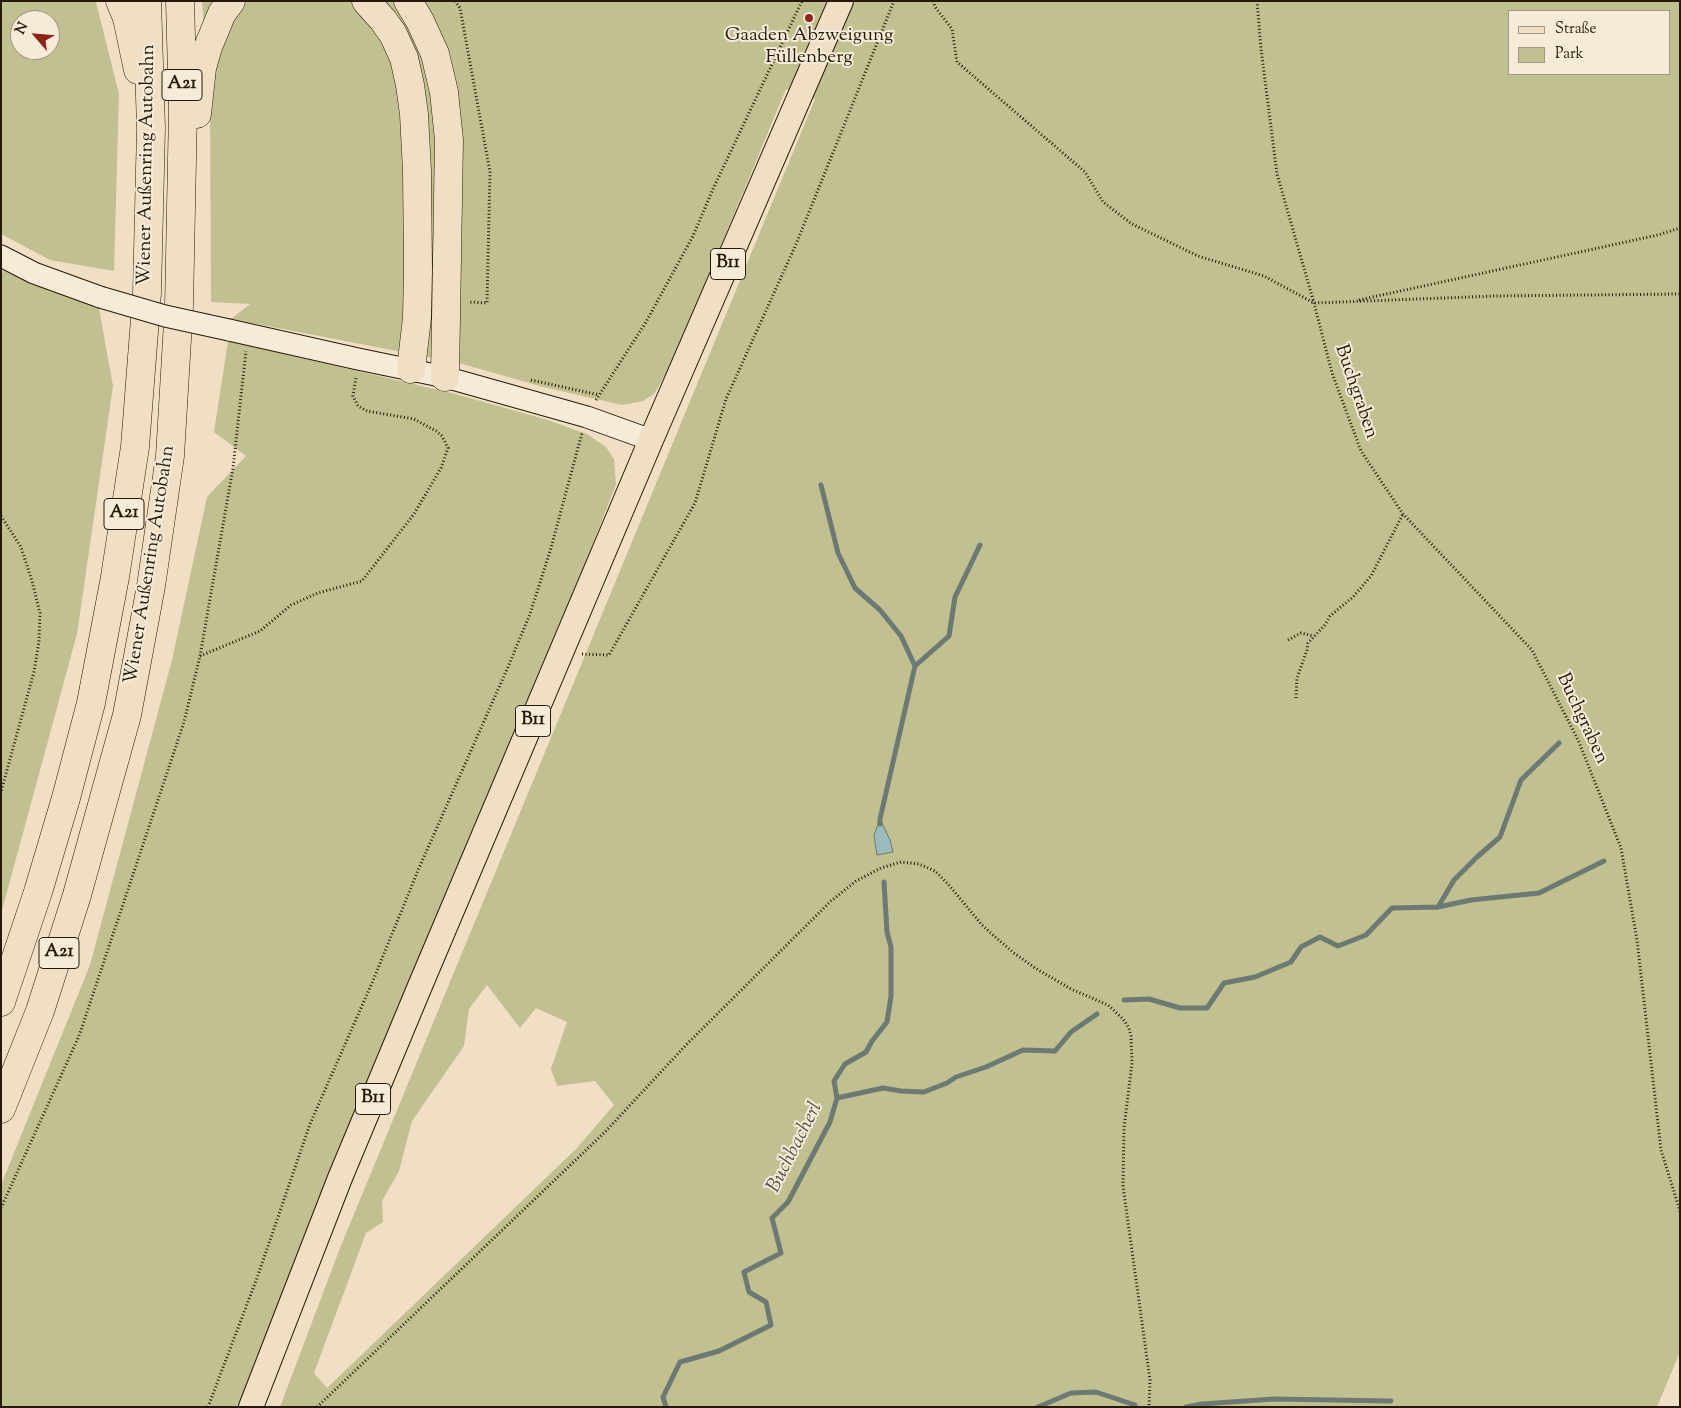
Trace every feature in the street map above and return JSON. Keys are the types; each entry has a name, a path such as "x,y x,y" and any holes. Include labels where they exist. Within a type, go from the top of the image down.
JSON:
{"highway":[{"path":"120,1 127,18 151,128"},
{"name":"Wiener Außenring Autobahn","path":"1,1002 38,892 66,798 91,703 135,447 147,293 151,128 148,1"},
{"name":"Wiener Außenring Autobahn","path":"1,1110 40,1011 77,895 126,715 151,586 170,456 179,306 183,168 180,1"},
{"path":"183,168 198,109 202,68 214,29 230,1"},
{"path":"366,1 393,34 404,58 414,114 417,171 418,269 417,318 411,369"},
{"path":"408,1 420,21 435,54 444,92 449,140 445,377"}],"main road":[{"name":"B11","path":"251,1407 348,1160 651,440 841,1"},
{"path":"1,256 34,273 100,297 165,316 445,377 586,417 651,440"}],"path":[{"path":"455,1 460,8 490,172 487,303 467,302"},
{"path":"208,1407 257,1278 310,1124 530,614 551,548 586,417 646,322 693,236 802,1"},
{"path":"563,649 581,654 609,655 695,503 726,399 797,242 894,1"},
{"path":"933,1 935,7 952,29 957,62 1085,172 1103,202 1132,224 1198,256 1264,276 1314,303 1495,296 1680,294"},
{"name":"Buchgraben","path":"1257,1 1261,50 1277,174 1332,373 1361,451 1403,514 1532,650 1579,742 1621,848 1637,940 1661,1150 1680,1211"},
{"path":"1348,302 1658,235 1680,228"},
{"path":"1,1208 78,1036 181,731 200,656 233,468 238,332"},
{"path":"200,656 260,631 291,605 318,593 362,581 414,514 441,468 448,448 442,436 436,431 414,419 367,411 358,406 353,396 358,359"},
{"path":"522,378 599,395"},
{"path":"1296,698 1297,678 1308,642 1325,625 1330,616 1353,596 1371,576 1403,514"},
{"path":"1,516 21,547 40,613 39,641 34,672 1,792"},
{"path":"1288,640 1301,633 1314,636"},
{"path":"317,1407 605,1132 686,1045 831,901 856,880 881,868 901,862 919,864 935,872 948,884 988,931 1014,953 1064,985 1108,1006 1123,1019 1129,1028 1132,1063 1124,1128 1123,1186 1150,1380 1149,1407"}],"green space":[{"path":"1,1 96,2 119,94 114,271 50,260 1,234"},
{"path":"202,1 1680,1 1680,1352 1657,1407 280,1407 340,1248 815,99 786,89 671,366 654,394 643,401 622,405 543,387 459,363 231,319 250,304 211,302 210,103","holes":["487,985 520,1028 536,1008 567,1022 551,1069 557,1086 595,1081 614,1105 576,1149 327,1388 314,1373 366,1233 383,1222 382,1201 399,1171 412,1121 464,1046 469,1009"]},
{"path":"1,270 99,308 113,386 77,634 1,914"},
{"path":"228,341 452,393 548,420 587,434 606,447 614,459 616,484 552,650 240,1407 1,1407 1,1185 90,965 172,660 207,497 246,456 214,432"}],"water":[{"path":"880,819 890,840 893,852 877,855 874,835"}],"waterway":[{"path":"821,485 838,553 855,588 880,610 901,636 915,666"},
{"path":"880,824 915,666 949,636 955,597 980,545"},
{"path":"1438,907 1454,880 1500,837 1521,780 1559,743"},
{"path":"1124,1000 1149,999 1180,1008 1207,1008 1224,983 1255,977 1291,962 1301,947 1320,937 1338,946 1366,935 1392,908 1438,907 1471,900 1539,893 1604,861"},
{"name":"Buchbacherl","path":"666,1407 663,1397 680,1362 719,1351 771,1325 766,1302 749,1292 744,1272 781,1253 772,1218 788,1202 830,1122 837,1098 834,1081 845,1064 866,1052 887,1022 891,996 891,947 887,932 884,882"},
{"path":"837,1098 883,1088 924,1092 1023,1050 1055,1051 1071,1032 1097,1014"},
{"path":"1038,1407 1071,1393 1096,1392 1135,1405"},
{"path":"1186,1407 1202,1404 1274,1399 1391,1401"}],"place":[{"name":"Gaaden Abzweigung Füllenberg","path":"809,18"}]}
